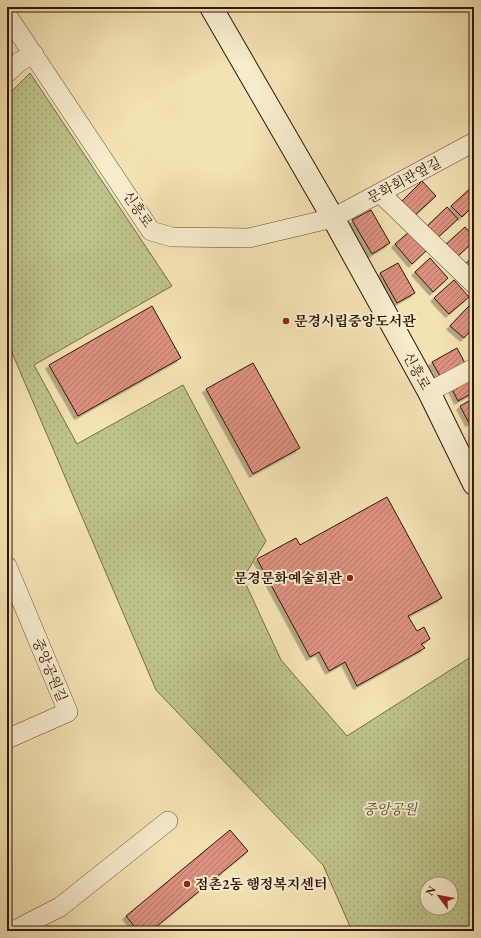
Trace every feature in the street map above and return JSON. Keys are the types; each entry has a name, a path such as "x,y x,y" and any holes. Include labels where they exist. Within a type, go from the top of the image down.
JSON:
{"street":[{"name":"신흥로","path":"211,7 333,218 429,392 474,484"},
{"name":"신흥로","path":"7,14 151,231 172,237 249,238 333,218"},
{"path":"7,73 19,62 34,54"},
{"name":"문화회관옆길","path":"333,218 474,142"},
{"path":"380,193 474,284"},
{"path":"429,392 474,368"},
{"name":"중앙공원길","path":"7,566 68,712 7,739"},
{"path":"13,931 60,907 168,821"}],"green space":[{"name":"중앙공원","path":"30,73 172,286 34,365 77,444 183,385 266,541 243,578 281,660 347,736 474,655 474,931 352,931 323,865 156,690 7,339 7,96"}],"building":[{"path":"422,181 436,196 414,216 401,202"},
{"path":"474,185 474,205 462,217 451,206"},
{"path":"447,207 458,219 433,242 423,230"},
{"path":"371,210 390,243 372,254 352,220"},
{"path":"465,227 474,237 474,241 456,258 444,246"},
{"path":"409,232 426,251 412,264 395,244"},
{"path":"474,256 474,279 462,267"},
{"path":"430,258 448,278 433,292 415,272"},
{"path":"398,263 415,293 397,303 380,273"},
{"path":"454,280 469,297 449,314 434,298"},
{"path":"152,306 181,358 78,416 49,365"},
{"path":"469,306 474,310 474,327 464,338 450,326"},
{"path":"457,348 467,367 443,381 432,362"},
{"path":"253,363 300,448 253,474 206,389"},
{"path":"468,379 474,389 474,392 458,401 452,389"},
{"path":"474,398 474,421 469,423 460,406"},
{"name":"문경문화예술회관","path":"387,497 442,598 408,616 417,631 424,627 430,639 421,644 425,648 357,686 345,662 329,671 319,652 310,657 257,559 296,538 300,545"},
{"name":"점촌2동 행정복지센터","path":"230,830 248,851 151,931 138,931 126,916"}],"place":[{"name":"문경시립중앙도서관","path":"286,321"},
{"name":"문경문화예술회관","path":"350,578"},
{"name":"점촌2동 행정복지센터","path":"187,884"}]}
